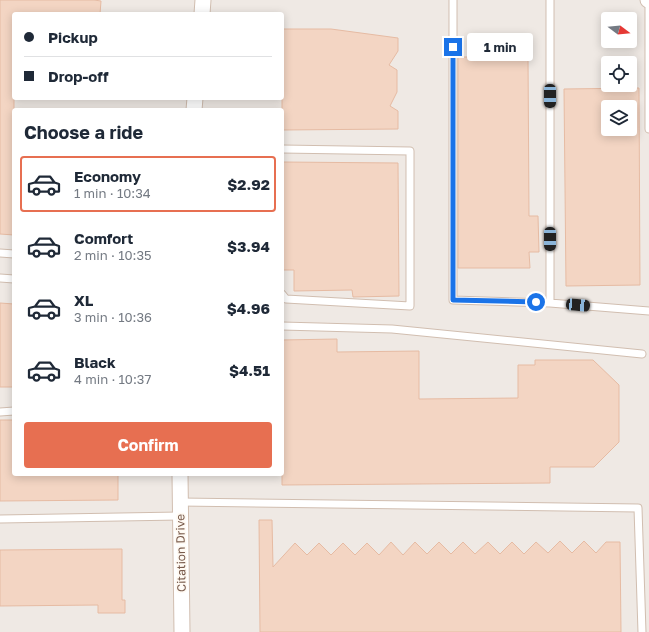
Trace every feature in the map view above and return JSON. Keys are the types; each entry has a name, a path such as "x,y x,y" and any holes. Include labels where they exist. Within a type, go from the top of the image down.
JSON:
{"street":[{"path":"202,12 203,0"},
{"name":"Citation Drive","path":"180,476 182,632"}],"lane":[{"path":"453,0 453,300 550,303 649,311"},
{"path":"550,0 550,303"},
{"path":"649,0 649,129"},
{"path":"284,149 410,151 410,306 286,299 284,296"},
{"path":"0,253 12,254"},
{"path":"0,278 12,279"},
{"path":"284,326 392,329 642,354"},
{"path":"0,412 12,411"},
{"path":"0,518 180,509 638,508 642,632"}],"shaded area":[{"path":"0,0 649,0 649,632 0,632"}],"building":[{"path":"0,0 101,1 100,12 12,12 12,100 14,100 14,108 12,108 12,235 0,234"},
{"path":"284,29 331,29 398,38 398,51 389,65 397,70 397,92 390,106 398,111 398,129 284,130 284,108 282,108 282,100 284,100"},
{"path":"458,57 528,57 529,216 538,216 539,252 529,252 530,268 458,268"},
{"path":"637,88 639,88 640,285 566,286 564,89 601,89 601,92 637,92"},
{"path":"284,162 398,163 399,296 353,297 352,290 294,291 294,270 284,270"},
{"path":"0,303 12,304 12,387 0,387"},
{"path":"337,339 337,352 419,351 419,399 518,398 518,365 535,365 535,360 593,360 619,385 619,442 594,467 550,467 550,483 282,485 282,476 284,476 284,340"},
{"path":"0,420 12,420 12,476 118,476 118,500 0,501"},
{"path":"259,520 272,520 273,567 295,543 307,555 319,543 331,555 343,543 355,555 367,543 379,555 391,542 403,555 415,542 427,554 439,542 451,554 463,542 475,554 488,542 500,554 512,542 524,554 536,542 548,553 560,541 572,553 584,541 596,553 606,542 620,542 621,632 260,632"},
{"path":"122,549 122,600 125,600 125,613 98,613 98,605 0,606 0,550"}],"route":[{"path":"453,47 453,300 536,302"}]}
